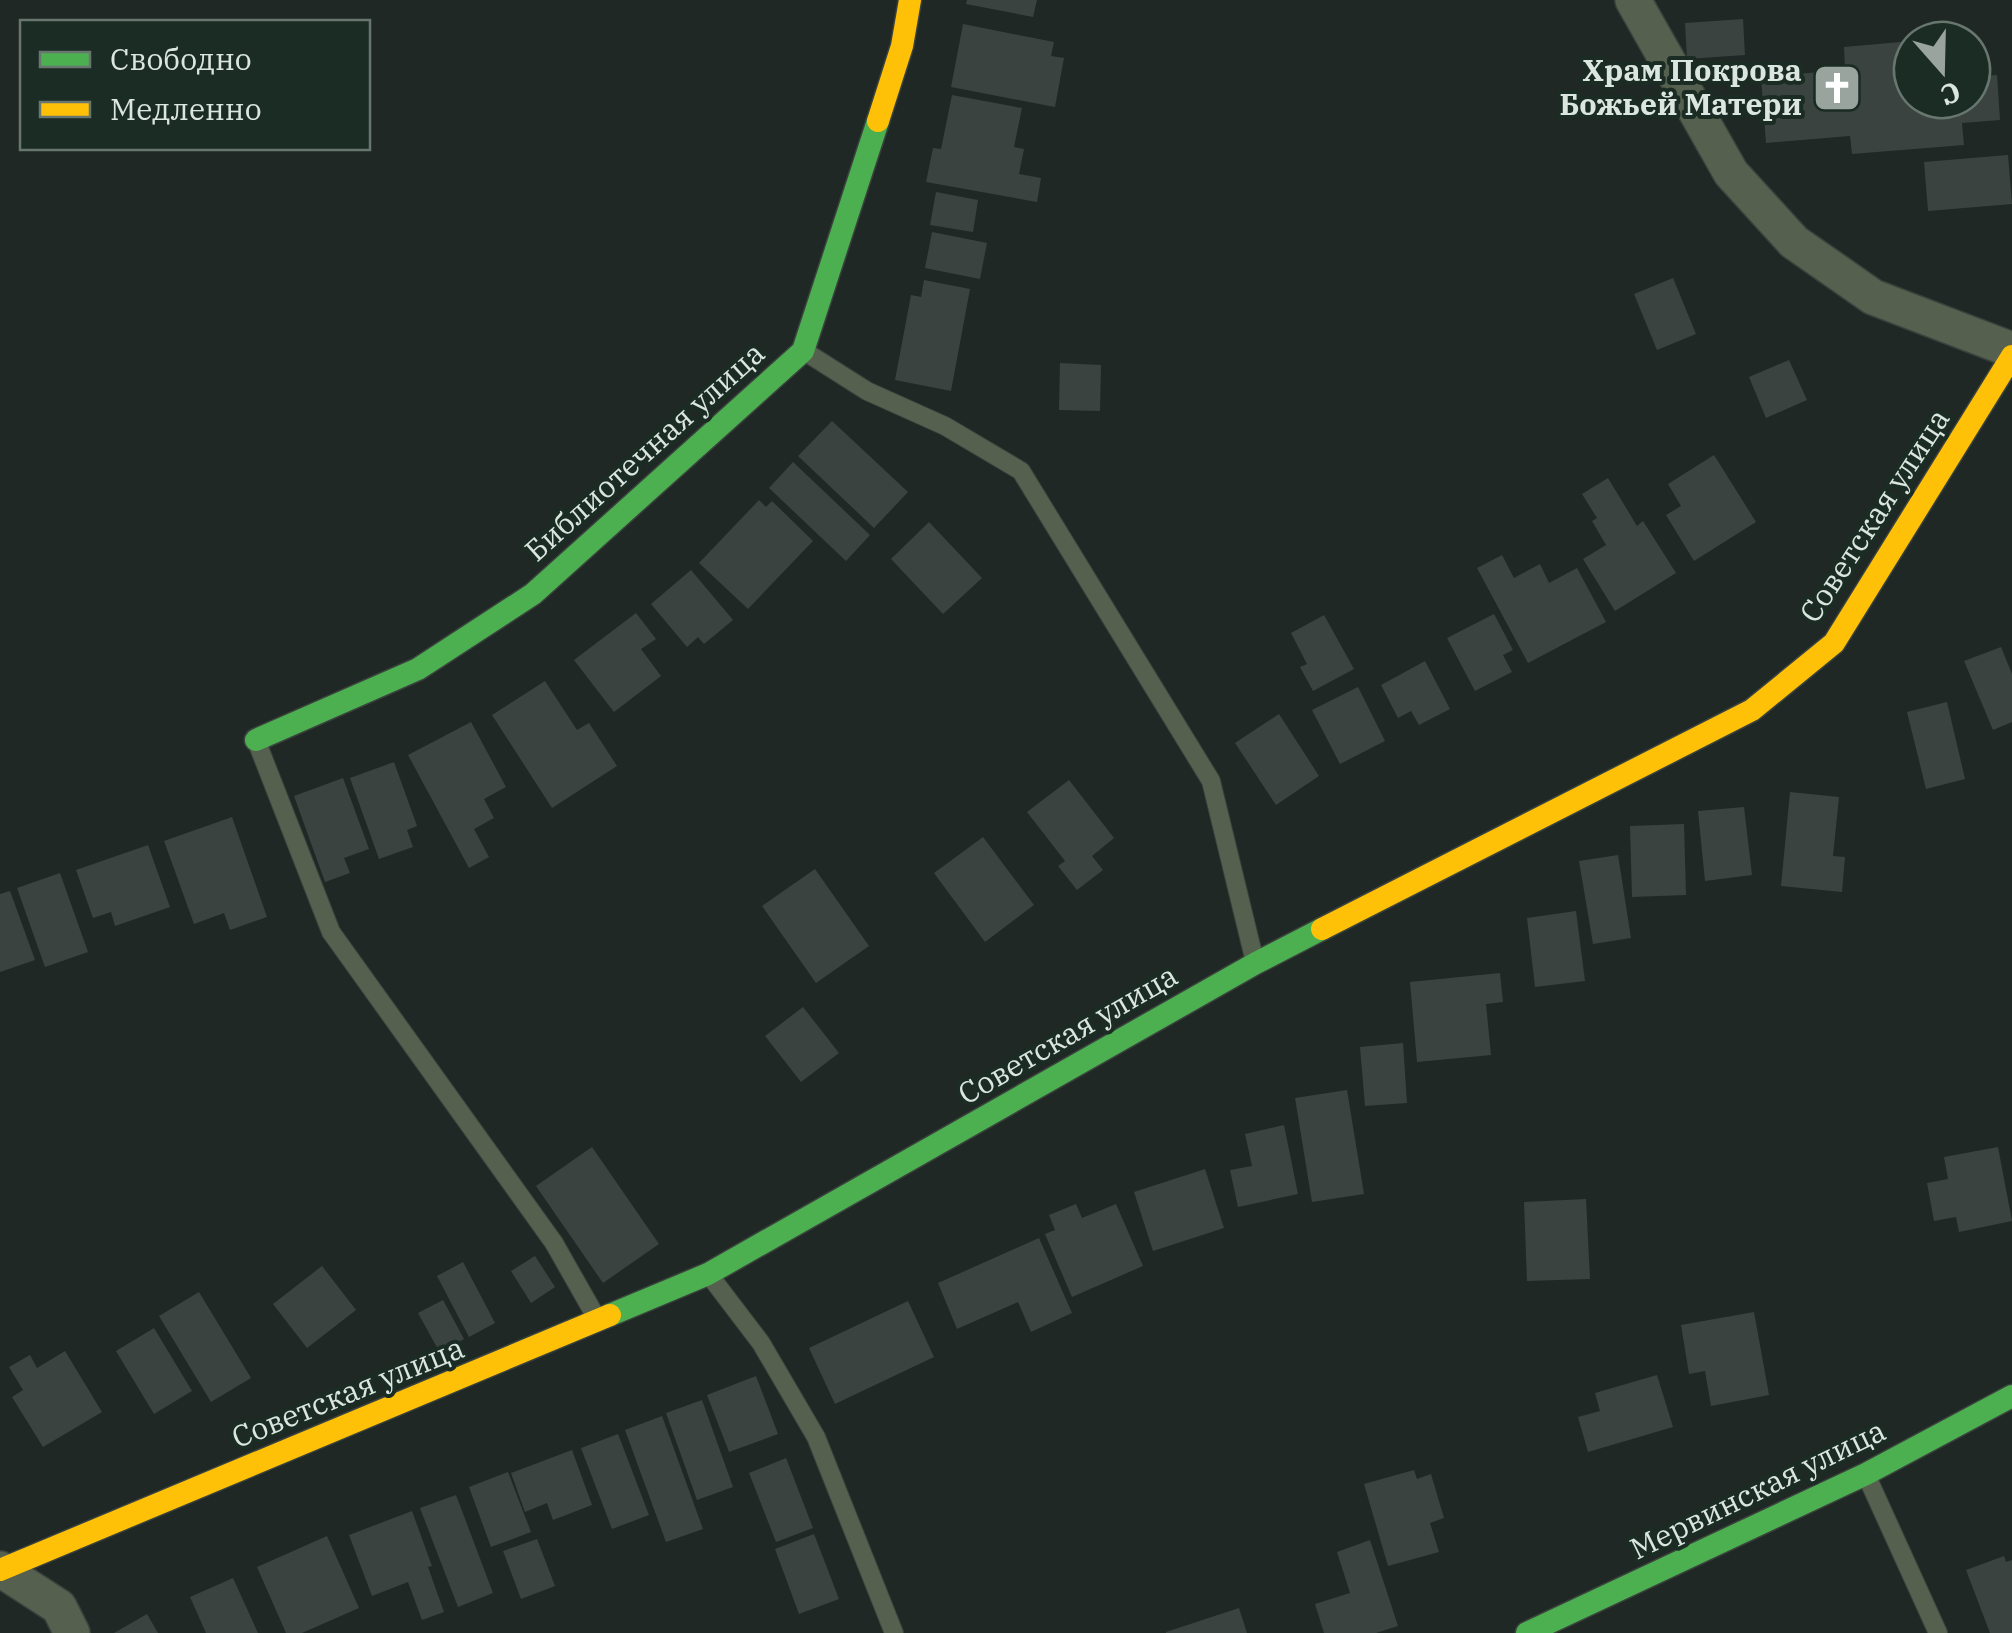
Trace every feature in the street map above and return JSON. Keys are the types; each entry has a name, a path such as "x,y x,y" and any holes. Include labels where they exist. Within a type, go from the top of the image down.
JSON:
{"street":[{"name":"Библиотечная улица","path":"256,740 418,669 533,594 803,351 902,46 910,0"},
{"path":"1632,0 1730,174 1794,242 1873,297 2012,353"},
{"name":"Советская улица","path":"0,1569 708,1274 1256,963 1752,710 1834,643 2012,353"},
{"name":"Мервинская улица","path":"1526,1633 1866,1474 2012,1396"},
{"path":"0,1569 59,1607 72,1633"}],"lane":[{"path":"803,351 868,391 945,426 1021,471 1211,781 1256,963"},
{"path":"256,740 332,932 554,1242 599,1322"},
{"path":"708,1274 761,1344 816,1437 894,1633"},
{"path":"1866,1474 1938,1633"}],"building":[{"path":"967,0 1037,0 1033,17 966,4"},
{"path":"1743,19 1745,55 1687,59 1685,23"},
{"path":"963,24 1054,42 1051,56 1064,58 1055,107 951,87"},
{"name":"Храм Покрова Божьей Матери","path":"1892,43 1892,120 1992,120 1992,75 1997,75 2000,120 1962,123 1964,145 1852,154 1850,136 1766,143 1761,77 1845,70 1844,47"},
{"path":"952,95 1022,108 1014,147 1024,149 1019,174 1041,178 1037,202 926,182 933,148 941,149"},
{"path":"2008,155 2012,204 1928,211 1924,162"},
{"path":"936,192 978,200 973,232 930,225"},
{"path":"932,232 987,243 980,279 925,268"},
{"path":"1673,278 1696,334 1657,350 1634,294"},
{"path":"924,280 970,289 951,391 895,380 911,295 921,297"},
{"path":"1789,360 1807,400 1766,418 1749,377"},
{"path":"1060,363 1101,365 1100,411 1059,410"},
{"path":"832,421 908,492 874,528 798,456"},
{"path":"1714,455 1756,522 1694,561 1666,515 1681,506 1668,484"},
{"path":"793,462 870,535 846,561 769,488"},
{"path":"1608,478 1637,526 1643,521 1676,573 1615,611 1583,559 1606,545 1592,521 1597,518 1582,494"},
{"path":"759,500 766,507 772,501 813,541 748,609 699,563"},
{"path":"929,522 982,578 943,614 891,559"},
{"path":"1502,555 1514,578 1540,564 1549,583 1577,568 1606,622 1528,663 1477,568"},
{"path":"691,570 733,620 704,644 698,637 687,647 651,604"},
{"path":"636,613 656,639 641,649 661,676 614,712 574,660"},
{"path":"1494,614 1513,650 1503,655 1512,672 1475,691 1447,638"},
{"path":"1324,615 1354,669 1313,691 1300,667 1307,664 1291,633"},
{"path":"2001,647 2012,674 2012,722 1993,730 1964,661"},
{"path":"1425,661 1450,709 1419,725 1411,711 1398,718 1381,685"},
{"path":"545,681 577,730 589,723 617,766 552,808 492,715"},
{"path":"1358,687 1385,741 1340,764 1312,710"},
{"path":"1947,702 1965,779 1926,789 1907,712"},
{"path":"1279,714 1319,776 1276,805 1235,743"},
{"path":"471,722 506,787 484,799 494,818 474,829 489,857 469,868 408,755"},
{"path":"394,762 417,826 407,830 413,847 379,859 350,778"},
{"path":"343,778 369,849 344,858 350,873 325,882 294,796"},
{"path":"1069,780 1114,838 1092,856 1103,870 1077,890 1058,866 1065,861 1027,812"},
{"path":"1790,792 1839,797 1833,856 1845,857 1842,892 1781,886"},
{"path":"1744,807 1752,875 1705,881 1698,811"},
{"path":"232,817 267,917 230,930 224,913 194,924 164,841"},
{"path":"1684,824 1686,895 1632,897 1630,826"},
{"path":"983,837 1034,905 985,942 934,873"},
{"path":"148,845 170,907 115,926 111,912 93,918 76,870"},
{"path":"1618,855 1631,938 1593,944 1579,861"},
{"path":"815,869 869,946 816,983 762,906"},
{"path":"60,873 88,952 45,967 17,888"},
{"path":"10,891 35,960 0,972 0,894"},
{"path":"1576,911 1585,981 1535,987 1527,918"},
{"path":"1500,973 1503,1002 1486,1004 1491,1055 1417,1062 1410,982"},
{"path":"803,1007 839,1053 801,1082 765,1036"},
{"path":"1403,1043 1407,1103 1365,1106 1360,1047"},
{"path":"1347,1090 1364,1194 1312,1202 1295,1098"},
{"path":"1284,1125 1298,1194 1238,1207 1230,1170 1252,1166 1245,1134"},
{"path":"592,1147 659,1244 603,1283 536,1186"},
{"path":"1998,1147 2012,1221 1959,1232 1956,1217 1934,1221 1927,1183 1948,1179 1944,1157"},
{"path":"1205,1169 1224,1228 1153,1251 1134,1192"},
{"path":"1586,1199 1590,1279 1527,1281 1524,1202"},
{"path":"1076,1204 1082,1218 1116,1204 1143,1266 1072,1297 1045,1234 1055,1230 1049,1215"},
{"path":"1039,1238 1072,1313 1031,1332 1018,1302 957,1329 938,1283"},
{"path":"535,1256 555,1287 531,1303 511,1271"},
{"path":"463,1262 495,1323 469,1337 437,1276"},
{"path":"322,1266 356,1310 307,1348 273,1304"},
{"path":"199,1292 251,1378 211,1402 159,1316"},
{"path":"443,1300 464,1339 440,1353 418,1313"},
{"path":"908,1301 934,1357 835,1404 809,1348"},
{"path":"1754,1312 1769,1395 1711,1406 1705,1371 1689,1374 1681,1325"},
{"path":"154,1328 192,1391 154,1414 116,1351"},
{"path":"65,1351 102,1412 43,1447 12,1397 23,1390 9,1367 30,1355 37,1368"},
{"path":"1657,1375 1673,1427 1588,1452 1578,1417 1600,1411 1595,1393"},
{"path":"756,1376 778,1434 729,1452 707,1395"},
{"path":"702,1400 733,1487 697,1500 666,1413"},
{"path":"662,1416 703,1529 666,1542 625,1430"},
{"path":"618,1434 649,1515 612,1529 581,1448"},
{"path":"572,1450 592,1505 553,1520 547,1503 525,1512 511,1473"},
{"path":"786,1458 813,1528 776,1542 749,1473"},
{"path":"1414,1470 1417,1479 1431,1474 1444,1518 1430,1523 1439,1552 1388,1566 1364,1484"},
{"path":"508,1472 531,1532 491,1547 469,1487"},
{"path":"456,1495 493,1593 458,1607 420,1508"},
{"path":"412,1511 444,1612 422,1620 408,1582 372,1596 349,1535"},
{"path":"814,1534 839,1599 799,1614 775,1549"},
{"path":"327,1536 359,1608 302,1633 286,1633 257,1567"},
{"path":"537,1539 555,1586 521,1599 503,1551"},
{"path":"1370,1540 1398,1626 1376,1633 1324,1633 1315,1604 1350,1593 1337,1552"},
{"path":"2004,1556 2006,1562 2012,1560 2012,1633 1990,1633 1966,1570"},
{"path":"233,1578 258,1633 206,1633 190,1597"},
{"path":"1239,1608 1247,1633 1166,1633 1166,1632"},
{"path":"147,1614 158,1633 114,1633"}],"traffic: fast":[{"path":"256,740 418,669 533,594 803,351 878,121"},
{"path":"610,1315 708,1274 1322,929"},
{"path":"1527,1633 1866,1474 2012,1396"}],"traffic: slow":[{"path":"878,121 902,46 910,0"},
{"path":"1322,929 1752,710 1834,643 2012,356"},
{"path":"0,1570 610,1315"}],"place":[{"name":"Храм Покрова Божьей Матери","path":"1837,88"}]}
